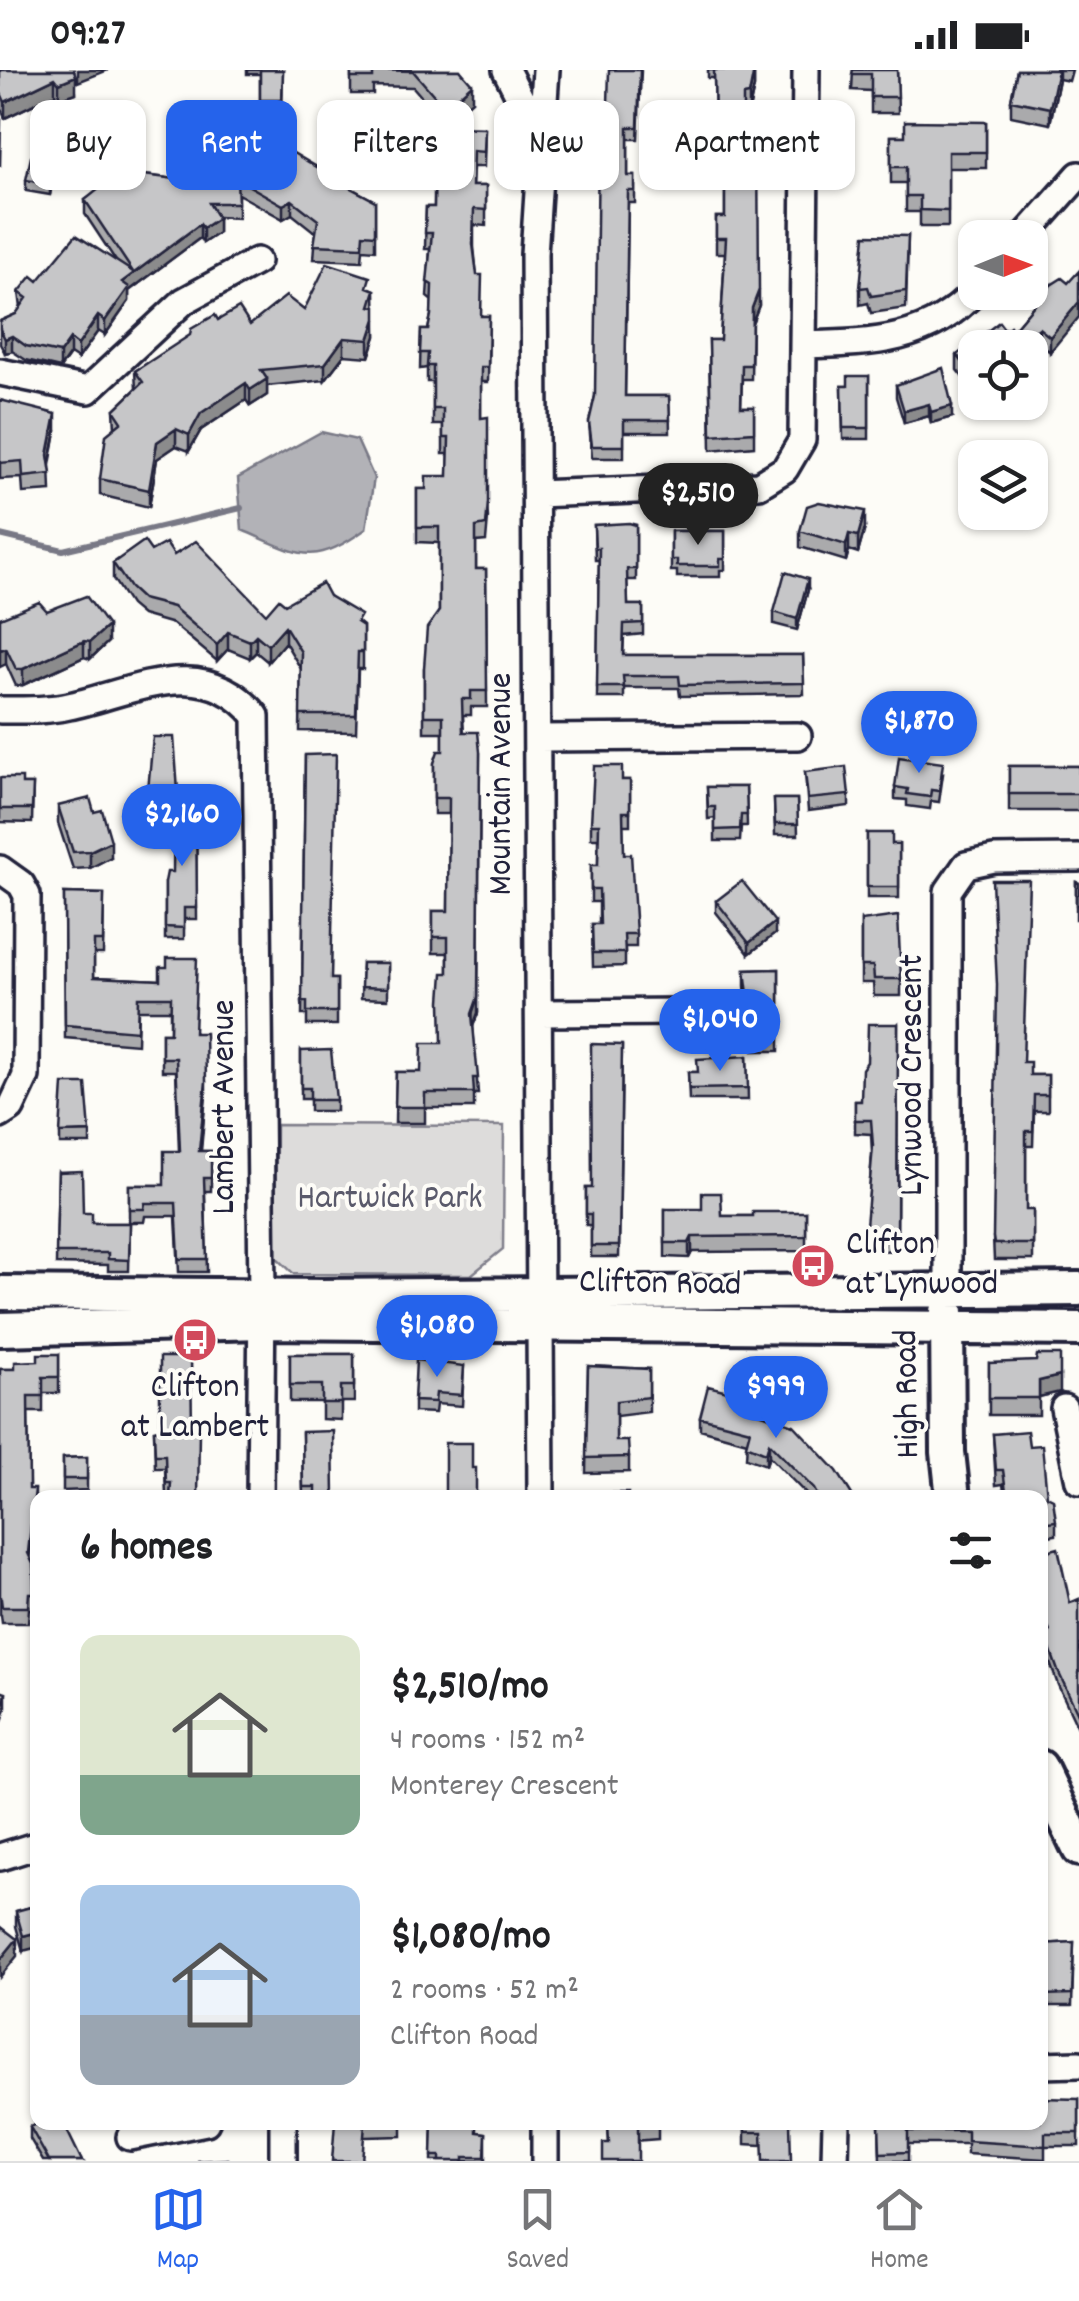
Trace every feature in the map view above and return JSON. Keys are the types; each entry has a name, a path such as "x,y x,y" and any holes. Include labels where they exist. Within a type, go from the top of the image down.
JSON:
{"main road":[{"name":"Clifton Road","path":"0,1292 262,1309 540,1309 948,1290 1079,1289"},
{"name":"High Road","path":"948,1290 948,1452 952,1490"},
{"name":"Clifton Road","path":"0,1328 262,1309"},
{"name":"Clifton Road","path":"540,1309 946,1330 1079,1329"},
{"path":"1048,1785 1079,1848"}],"street":[{"path":"506,70 522,100"},
{"name":"Mountain Avenue","path":"544,100 546,70"},
{"path":"536,494 759,485 785,469 802,440 806,70"},
{"path":"1039,220 1079,175"},
{"name":"Mountain Avenue","path":"538,190 534,254 541,1490"},
{"path":"0,372 88,390 184,301 257,261"},
{"path":"804,345 883,342 926,329 958,304"},
{"name":"Lambert Avenue","path":"0,710 70,706 137,684 168,680 206,686 232,696 256,716 260,1490"},
{"path":"538,738 798,736"},
{"name":"Lynwood Crescent","path":"948,1290 948,891 966,865 994,860 1079,858"},
{"path":"0,869 21,884 27,895 26,1076 11,1108 0,1116"},
{"path":"539,1013 688,1012"},
{"path":"1064,1408 1079,1482"},
{"path":"0,1857 30,1848"},
{"path":"1048,2066 1079,2064"},
{"path":"130,2137 165,2130"},
{"path":"283,2130 283,2161"},
{"path":"544,2130 545,2161"},
{"path":"836,2130 836,2161"}],"green space":[{"name":"Hartwick Park","path":"276,1125 504,1126 503,1249 471,1275 294,1274 275,1256"}],"shaded area":[{"path":"321,432 357,440 374,478 366,529 318,553 293,551 242,530 238,478"}],"building":[{"path":"0,70 74,70 76,76 59,83 55,78 5,102 0,91"},
{"path":"260,70 283,70 282,100 260,100"},
{"path":"351,70 373,70 373,78 351,78"},
{"path":"373,70 460,70 472,84 454,100 438,100 413,71"},
{"path":"609,70 640,70 638,127 628,127 628,176 635,176 635,191 628,191 625,396 669,396 670,420 624,420 624,446 592,446 589,422 595,396 597,190 619,190 619,100 608,100"},
{"path":"714,70 754,70 749,95 743,96 743,100 715,100"},
{"path":"853,70 897,70 898,97 871,97 871,74 852,74"},
{"path":"1017,70 1058,70 1050,108 1011,100"},
{"path":"905,121 986,122 986,152 948,152 948,211 920,210 920,196 906,196 906,167 891,167 891,136 905,136"},
{"path":"474,128 485,128 484,152 474,151"},
{"path":"297,155 317,167 317,190 354,190 375,201 375,235 363,234 362,247 314,245 318,220 292,200 283,205 256,190 297,190"},
{"path":"146,175 166,178 166,190 237,190 238,203 209,203 218,218 203,228 200,224 122,282 129,287 105,321 98,316 78,345 70,339 60,353 26,346 12,336 5,339 0,321 16,314 27,298 19,292 32,276 38,281 76,235 133,272 85,200 98,190 146,190"},
{"path":"474,186 486,186 486,210 474,209 473,244 477,275 482,275 481,316 489,316 488,367 481,367 481,418 488,417 488,502 486,525 476,527 476,569 486,569 487,691 471,691 471,699 462,699 463,732 478,732 480,752 478,997 472,1014 478,1078 473,1078 474,1093 425,1093 425,1107 395,1107 396,1072 421,1072 422,1043 442,1043 443,973 448,973 448,937 433,937 433,911 448,911 449,798 434,798 434,763 438,751 443,751 443,716 424,716 427,628 439,611 439,527 417,527 417,489 426,489 426,476 448,476 449,438 443,438 443,409 433,409 433,366 427,366 428,353 420,353 421,330 428,330 431,315 432,285 427,282 432,233 425,233 426,207 434,207 434,190 474,190"},
{"path":"725,190 758,190 759,290 752,308 751,365 742,365 741,407 754,407 754,432 711,435 709,340 720,340 726,238 716,238 716,217 725,217"},
{"path":"865,235 908,236 906,291 871,296 868,287 860,288"},
{"path":"327,263 370,277 367,287 375,290 370,306 376,307 376,319 369,340 344,338 325,364 261,370 267,379 250,390 246,383 201,413 189,435 176,429 157,442 149,490 100,479 106,435 122,422 114,410 143,382 135,371 215,315 218,320 239,308 250,325 286,296 304,310"},
{"path":"1079,271 1079,302 1050,337 1048,330 1039,328 1013,330 1030,310 1048,310 1051,285 1062,278 1068,283"},
{"path":"999,322 1005,330 989,330"},
{"path":"943,368 952,406 931,412 929,404 904,411 896,385"},
{"path":"848,376 869,376 869,428 843,428 842,386 848,386"},
{"path":"0,400 56,414 48,455 51,474 23,477 22,461 0,463"},
{"path":"819,502 865,511 858,536 849,534 846,545 800,531 807,506"},
{"path":"594,525 636,525 636,569 627,569 628,605 643,605 643,623 624,624 623,655 803,655 804,683 680,685 679,676 623,676 624,687 597,687 599,548 595,548"},
{"path":"671,531 725,531 725,559 720,559 720,566 677,566 677,560 671,560"},
{"path":"144,541 151,551 166,543 174,555 196,541 266,614 279,599 285,604 322,583 329,596 361,615 357,622 363,626 363,652 358,652 356,715 300,715 301,652 285,626 268,645 256,635 250,641 228,632 217,645 173,607 142,599 113,563"},
{"path":"785,572 808,579 797,619 774,612"},
{"path":"86,596 108,626 90,642 84,641 23,669 16,669 6,648 0,650 0,618 39,602 47,611"},
{"path":"153,737 174,737 178,791 148,790"},
{"path":"336,754 331,979 337,979 337,1012 307,1012 307,1002 302,1002 305,755"},
{"path":"899,757 943,763 939,791 931,790 930,797 907,794 908,789 895,787"},
{"path":"594,766 622,766 622,780 630,780 630,812 623,812 624,854 631,854 636,934 624,934 625,953 593,953 592,924 600,924 599,889 591,889 591,865 598,865 599,824 591,824"},
{"path":"1009,766 1079,766 1079,794 1009,794"},
{"path":"846,767 849,795 808,799 805,772"},
{"path":"0,778 22,778 22,784 33,784 32,809 0,809"},
{"path":"707,787 746,787 747,815 741,815 740,829 715,830 715,807 708,807"},
{"path":"90,798 94,812 102,810 111,841 90,851 73,852 58,806"},
{"path":"774,799 797,799 798,824 775,824"},
{"path":"174,807 196,807 197,908 184,908 184,928 165,927 165,882 167,872 173,872"},
{"path":"867,833 892,833 892,844 899,844 899,887 867,887"},
{"path":"992,880 1029,880 1023,1062 1030,1062 1030,1075 1048,1075 1048,1095 1034,1095 1033,1131 1026,1131 1026,1210 1033,1210 1033,1244 994,1244 993,1237 997,985"},
{"path":"742,881 775,922 749,943 716,901"},
{"path":"1076,882 1079,883 1079,905 1076,905"},
{"path":"64,893 104,894 103,941 94,941 94,977 160,980 160,967 167,967 167,958 197,958 194,1033 205,1033 206,1081 199,1151 211,1151 211,1178 204,1178 207,1259 179,1259 176,1203 145,1203 144,1209 129,1209 129,1185 164,1185 164,1151 180,1151 176,1058 162,1058 162,1033 170,1033 171,997 138,997 137,1031 65,1025"},
{"path":"898,916 901,979 874,979 873,966 861,966 861,921"},
{"path":"362,963 388,963 388,988 361,987"},
{"path":"779,969 779,1034 753,1035 745,970"},
{"path":"868,1024 898,1024 897,1238 865,1237 873,1146 871,1120 855,1120 855,1101 861,1101"},
{"path":"591,1044 622,1045 619,1246 591,1246 591,1214 586,1214 586,1188 592,1188"},
{"path":"331,1050 336,1100 310,1100 310,1088 301,1088 301,1051"},
{"path":"747,1056 748,1088 689,1089 688,1072 698,1072 697,1059"},
{"path":"63,1084 86,1084 90,1132 60,1133"},
{"path":"82,1171 83,1213 92,1213 92,1223 130,1223 129,1260 108,1259 108,1253 56,1253 58,1172"},
{"path":"702,1193 721,1193 722,1216 806,1212 806,1236 692,1237 689,1243 665,1243 665,1209 702,1209"},
{"path":"38,1354 59,1354 59,1377 43,1377 43,1396 28,1396 29,1489 35,1489 30,1490 28,1607 2,1607 0,1369 15,1369 15,1362 38,1361"},
{"path":"290,1354 354,1354 354,1386 341,1386 341,1403 322,1403 322,1385 290,1385"},
{"path":"1037,1355 1060,1355 1060,1376 1039,1381 1039,1398 989,1398 989,1363 1036,1361"},
{"path":"160,1357 191,1357 192,1429 199,1429 198,1490 171,1490 171,1483 166,1483 165,1455 155,1455 154,1430 160,1429"},
{"path":"416,1360 464,1366 462,1395 436,1393 435,1402 414,1401"},
{"path":"588,1366 649,1369 649,1397 616,1401 616,1441 628,1441 629,1457 586,1458"},
{"path":"708,1386 747,1396 747,1409 794,1425 837,1471 849,1490 815,1490 769,1443 766,1453 746,1445 750,1430 700,1417"},
{"path":"333,1431 334,1490 303,1487 302,1432"},
{"path":"1027,1431 1029,1446 1042,1445 1046,1490 1006,1490 1003,1470 996,1470 993,1434"},
{"path":"445,1443 472,1443 476,1490 445,1490"},
{"path":"87,1457 87,1479 63,1479 63,1458"},
{"path":"1048,1496 1053,1499 1056,1521 1048,1522"},
{"path":"1058,1548 1070,1603 1079,1600 1079,1716 1048,1643 1048,1551"},
{"path":"0,1691 6,1693 0,1714"},
{"path":"30,1907 30,1934 23,1936 16,1911"},
{"path":"0,1926 17,1939 0,1960"},
{"path":"1074,1942 1072,1994 1048,1995 1048,1944"},
{"path":"1048,2098 1079,2099 1079,2133 1045,2133 1045,2146 967,2141 967,2131 908,2131 908,2152 880,2153 879,2130 1048,2130"},
{"path":"32,2130 67,2130 82,2161 49,2161"},
{"path":"334,2130 365,2130 362,2161 332,2161"},
{"path":"433,2130 486,2133 485,2157 440,2161 440,2156 432,2156"},
{"path":"608,2130 638,2130 638,2161 603,2161 603,2143 609,2143"},
{"path":"790,2130 791,2161 763,2161 762,2132 745,2132"}],"waterway":[{"path":"0,535 63,550 241,508"}],"place":[{"name":"Clifton at Lynwood","path":"813,1266"},
{"name":"Clifton at Lambert","path":"195,1340"}]}
